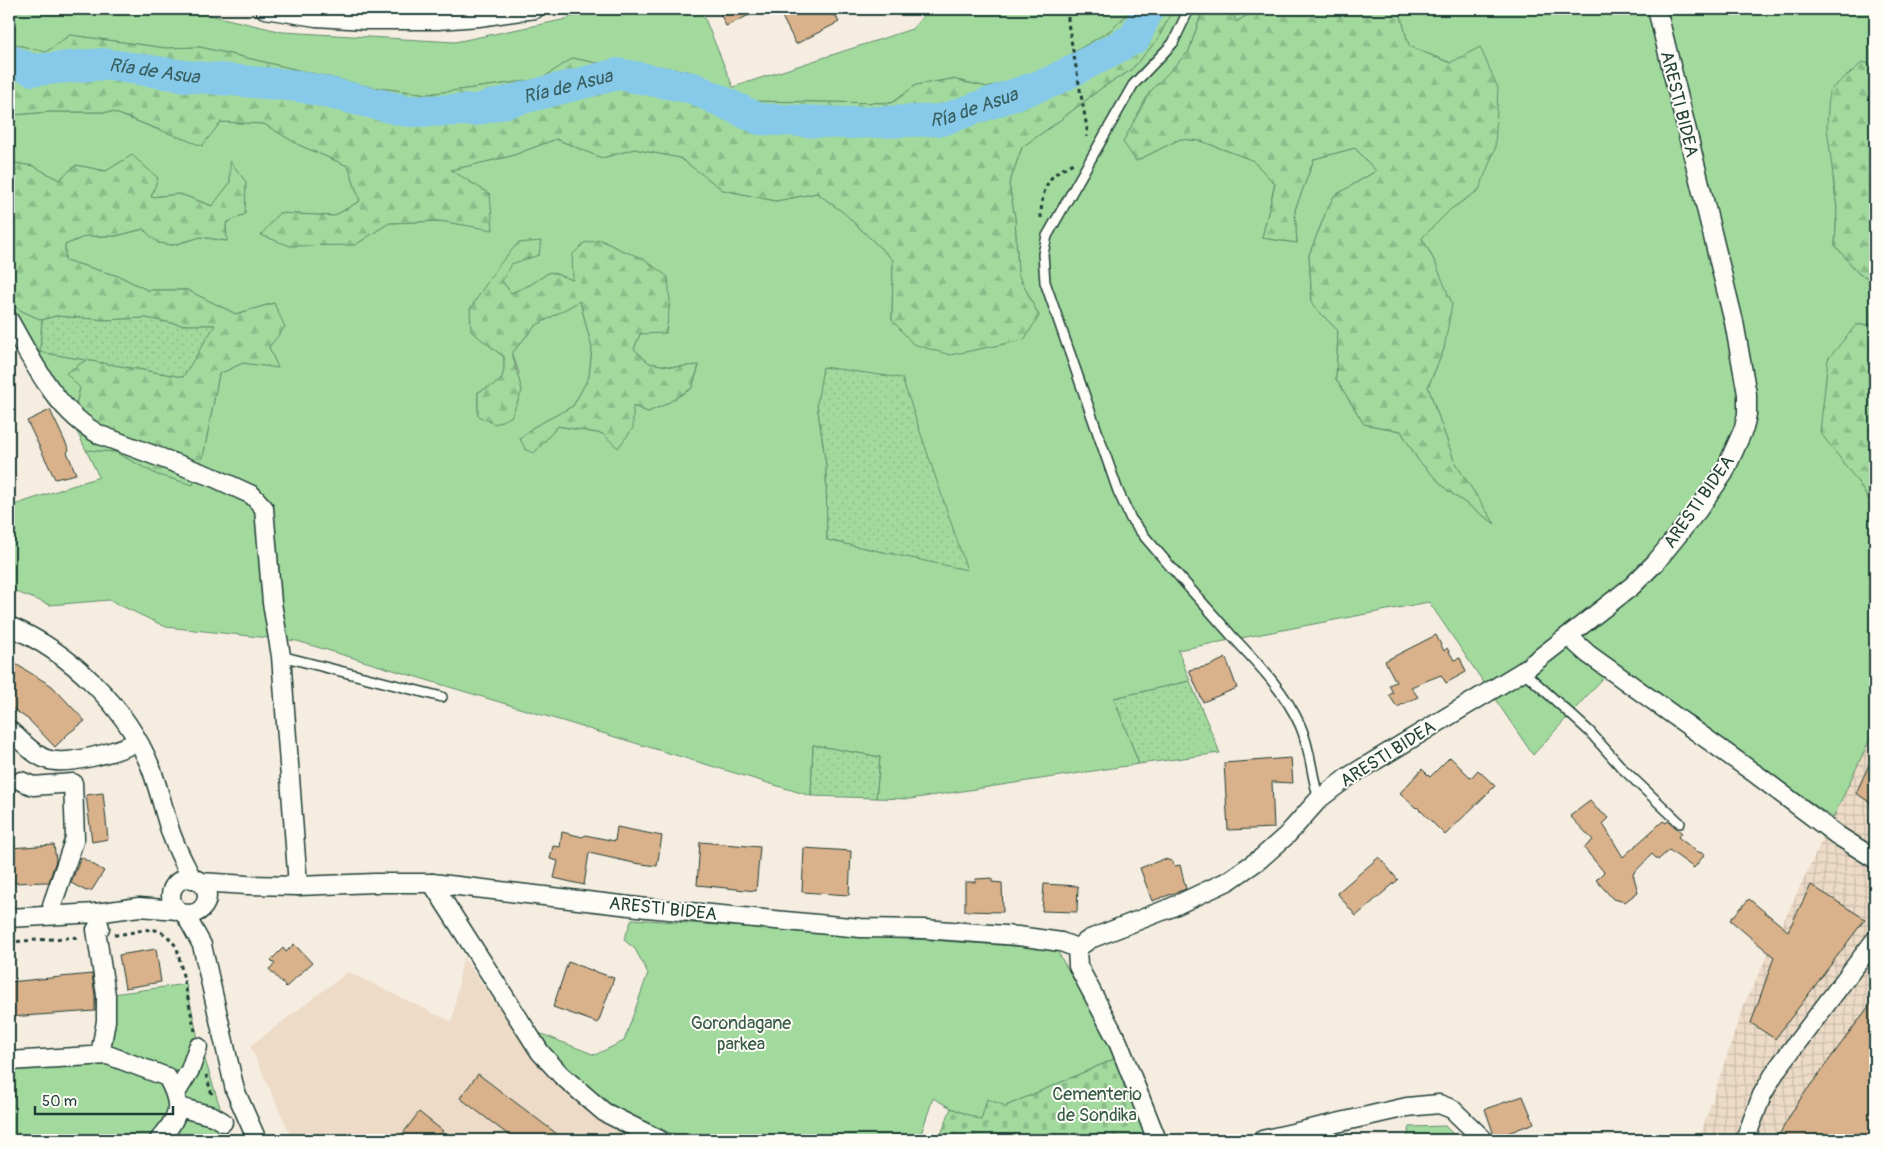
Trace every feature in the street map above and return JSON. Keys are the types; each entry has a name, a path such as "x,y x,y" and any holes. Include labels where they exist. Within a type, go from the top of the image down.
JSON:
{"street":[{"path":"265,9 316,17 365,20 471,18 535,9"},
{"name":"ARESTI BIDEA","path":"139,907 185,884 298,886 375,883 432,884 647,908 860,928 924,929 1018,936 1061,942 1077,948 1090,939 1170,908 1228,881 1260,859 1287,834 1319,799 1348,777 1522,671 1632,586 1656,562 1698,510 1724,473 1744,428 1747,414 1747,394 1734,322 1657,9"},
{"path":"9,320 59,403 84,426 100,435 215,478 252,495 264,508 272,604 281,656 298,886"},
{"path":"9,626 30,635 81,671 118,710 150,766 185,884"},
{"path":"1568,636 1588,654 1837,835 1875,859"},
{"path":"9,730 32,750 46,759 63,762 122,750 138,742"},
{"path":"15,783 45,775"},
{"path":"15,783 33,786 73,783 75,838 52,905"},
{"path":"185,884 206,890 202,945 235,1090 257,1140"},
{"path":"185,884 172,901 182,912 202,945"},
{"path":"432,884 540,1052 561,1075 604,1112 660,1140"},
{"name":"ARESTI BIDEA","path":"206,903 247,885"},
{"path":"182,912 196,913 206,903"},
{"name":"ARESTI BIDEA","path":"9,918 96,913 139,907 182,912"},
{"path":"96,913 100,928 96,930 106,995 106,1021 100,1055"},
{"path":"1745,1140 1762,1095 1777,1069 1875,940"},
{"path":"1077,948 1078,966 1118,1042 1157,1140"},
{"path":"159,1140 172,1125 177,1100 198,1047"},
{"path":"9,1060 108,1055 167,1077 177,1100 223,1122"},
{"path":"1262,1140 1407,1107 1439,1104 1452,1109 1484,1140"}],"lane":[{"path":"1189,9 1173,43 1133,85 1047,236 1043,254 1045,282 1118,491 1131,520 1268,676 1289,703 1309,749 1315,787 1319,799"},
{"path":"281,656 442,697"},
{"path":"1522,671 1588,731 1622,768 1680,823"}],"path":[{"path":"1068,9 1068,23 1087,128 1086,145"},
{"path":"1047,236 1041,230 1041,208 1047,184 1054,174 1078,160"},
{"path":"9,942 118,935 155,929 171,938 177,948 198,1047 215,1104 223,1122"}],"shaded area":[{"path":"1875,728 1875,1140 1699,1140 1743,1007"},
{"path":"463,957 534,1057 549,1075 600,1121 642,1140 293,1140 250,1046 348,972 452,1022"}],"green space":[{"path":"9,9 184,9 283,32 455,42 562,20 598,9 701,9 733,87 912,29 929,9 1133,9 1111,30 1036,75 987,87 952,79 916,85 893,103 743,101 688,71 642,64 596,63 573,58 542,79 428,94 371,87 200,47 166,48 70,35 46,52 9,43"},
{"path":"1133,9 1173,9 1158,39 1131,70 1103,87 1022,147 1009,184 1015,218 1018,274 1039,316 1024,340 950,355 913,344 892,320 893,260 844,213 817,193 776,201 723,190 680,158 634,149 602,158 556,139 511,156 451,170 490,194 493,230 440,221 389,223 355,245 290,246 261,235 279,213 334,216 360,201 348,166 299,145 264,124 221,122 202,146 113,112 49,112 13,115 9,113 9,43 46,52 70,35 166,48 200,47 371,87 428,94 541,79 573,58 596,63 642,64 688,71 743,101 892,103 916,85 952,79 987,87 1036,75 1111,30"},
{"path":"1173,9 1203,9 1189,51 1149,93 1136,161 1180,139 1201,141 1252,160 1275,183 1262,238 1297,243 1295,210 1314,159 1355,148 1376,171 1334,196 1309,255 1312,304 1338,331 1336,379 1364,424 1401,431 1418,460 1447,490 1494,523 1455,463 1428,387 1444,349 1436,264 1422,238 1451,209 1479,190 1451,63 1409,46 1399,9 1875,9 1875,66 1863,62 1833,178 1837,208 1835,245 1859,274 1875,280 1875,325 1856,325 1858,482 1875,510 1875,728 1833,818 1616,664 1533,755 1429,602 1178,650 1190,681 1114,698 1139,764 910,799 876,798 880,757 813,745 811,796 297,641 166,627 109,600 50,605 9,589 9,499 11,506 99,477 86,450 115,452 158,475 204,452 219,374 243,363 277,367 269,347 274,303 236,314 187,290 147,290 121,277 65,260 65,245 86,236 116,236 144,229 158,243 173,245 201,237 226,241 226,223 245,214 231,162 230,183 213,206 180,194 151,197 132,155 106,171 76,165 59,180 33,166 9,162 9,113 14,115 49,112 113,112 159,130 221,122 264,124 299,145 348,166 360,201 334,216 279,213 355,245 389,223 440,221 493,229 450,170 511,156 556,139 602,158 634,149 681,158 723,190 776,201 817,193 844,213 893,260 892,320 1039,316 1018,274 1015,218 1009,184 1022,147 1103,87 1131,70 1158,39","holes":["601,240 619,249 640,334 634,349 649,363 673,367 699,366 692,388 666,404 648,412 633,406 603,434 558,426 534,453 520,440 532,428 573,406 589,377 592,348 580,301 535,326 512,353 519,373 478,416 478,392 500,380 503,372 504,357 490,346 470,309 518,243 511,264 502,281 511,293 530,285 550,272 573,280","817,404 967,569 827,540 826,465"]},
{"path":"1203,9 1231,9 1236,22 1258,9 1399,9 1409,46 1450,63 1480,47 1498,88 1495,149 1479,190 1451,209 1422,238 1436,264 1452,304 1444,349 1428,387 1455,463 1495,524 1447,490 1418,460 1401,431 1364,424 1336,379 1338,331 1312,304 1309,255 1334,196 1376,171 1355,148 1314,159 1295,210 1297,243 1262,238 1275,184 1252,160 1201,141 1180,139 1136,161 1123,142 1149,93 1189,51"},
{"path":"1231,9 1258,9 1236,22"},
{"path":"1863,62 1875,66 1875,280 1859,274 1835,245 1837,208 1827,127 1829,91"},
{"path":"132,155 158,178 151,197 180,194 212,206 230,183 230,161 246,182 245,214 226,223 227,241 201,237 173,245 158,243 143,229 116,236 86,236 65,245 65,260 121,277 147,290 187,290 236,314 274,303 285,327 269,347 278,368 243,363 219,374 204,452 193,485 158,475 115,452 86,450 72,422 80,388 66,373 86,360 183,377 214,325 182,325 146,318 106,320 56,316 42,320 9,303 9,162 33,166 59,180 76,165 106,171"},
{"path":"601,240 644,259 668,277 670,302 666,333 640,334 634,349 649,363 673,367 699,365 692,388 666,404 648,412 633,406 633,428 618,448 603,434 558,426 534,453 526,450 520,439 532,428 573,406 589,377 592,348 580,301 535,326 512,353 522,391 511,417 495,424 478,416 478,392 500,380 503,372 504,357 471,331 470,309 498,266 518,243 541,241 539,255 511,264 502,281 511,293 530,285 550,272 573,280 572,255 584,243"},
{"path":"9,303 42,320 40,352 86,360 67,373 80,388 72,422 29,370 9,338"},
{"path":"56,316 106,320 146,318 182,325 215,325 183,377 40,352 42,320"},
{"path":"1856,325 1875,325 1875,510 1858,482 1820,432 1828,359"},
{"path":"823,367 902,378 967,570 827,540 826,465 817,404"},
{"path":"1190,681 1220,753 1139,764 1114,698"},
{"path":"813,745 880,757 876,798 811,796"},
{"name":"Gorondagane parkea","path":"632,919 1056,949 1119,1057 1006,1106 981,1120 951,1108 933,1098 919,1140 685,1140 607,1104 555,1060 539,1033 595,1055 624,1041 648,973 635,949 624,940"},
{"path":"186,984 197,1034 228,1133 232,1140 9,1140 9,1061 108,1055 106,995"},
{"name":"Cementerio de Sondika","path":"1119,1057 1145,1140 939,1140 951,1108 981,1120 987,1099 1006,1106"},
{"path":"1445,1126 1459,1140 1406,1140 1410,1127"}],"building":[{"path":"718,9 762,9 726,26"},
{"path":"778,9 832,9 839,22 796,44"},
{"path":"50,410 69,450 67,452 76,474 55,479 27,421"},
{"path":"1436,635 1444,651 1447,648 1454,660 1460,658 1466,672 1446,683 1441,675 1411,687 1418,697 1397,707 1389,695 1393,693 1389,685 1396,682 1385,661"},
{"path":"1226,658 1237,688 1203,702 1189,670 1209,666"},
{"path":"9,660 52,686 85,721 55,747 29,720 9,706"},
{"path":"1875,752 1875,806 1856,793"},
{"path":"1450,757 1471,778 1478,770 1495,786 1445,835 1400,793 1422,769 1430,777"},
{"path":"1291,758 1293,783 1272,782 1274,828 1228,830 1224,763"},
{"path":"103,793 108,839 92,842 86,795"},
{"path":"1590,801 1609,818 1603,824 1623,857 1663,821 1666,823 1668,821 1682,833 1678,837 1696,851 1705,854 1694,868 1669,850 1658,860 1652,854 1633,874 1638,892 1625,902 1613,899 1596,880 1604,872 1584,848 1593,840 1570,816"},
{"path":"617,827 662,836 657,866 589,853 584,885 554,878 558,861 550,859 553,846 560,847 562,832 615,841"},
{"path":"700,842 760,847 756,891 697,885"},
{"path":"54,845 56,860 49,882 9,883 9,848"},
{"path":"804,848 851,851 849,895 802,892"},
{"path":"81,857 104,871 92,890 86,891 71,883"},
{"path":"1379,857 1398,880 1356,916 1337,893"},
{"path":"1164,859 1172,861 1175,866 1180,865 1186,889 1152,901 1140,868"},
{"path":"992,878 992,882 1002,883 1003,912 965,911 965,882"},
{"path":"1044,884 1078,886 1077,912 1042,911"},
{"path":"1811,885 1865,919 1775,1039 1751,1023 1774,957 1730,920 1749,899 1788,931"},
{"path":"294,944 312,963 286,987 269,969 275,964 271,960 283,948 286,952"},
{"path":"156,949 161,982 125,988 119,955"},
{"path":"568,962 614,978 598,1023 553,1007"},
{"path":"92,974 95,1011 9,1017 9,982"},
{"path":"1875,998 1875,1140 1776,1140 1798,1102"},
{"path":"478,1074 565,1140 515,1140 460,1098"},
{"path":"1523,1096 1534,1123 1495,1138 1485,1109"},
{"path":"419,1112 443,1131 435,1140 398,1140"}],"waterway":[{"name":"Ría de Asua","path":"9,60 33,70 104,64 185,76 299,86 407,111 475,110 618,74 693,88 759,119 845,123 942,120 1053,81 1135,38 1148,9"}]}
